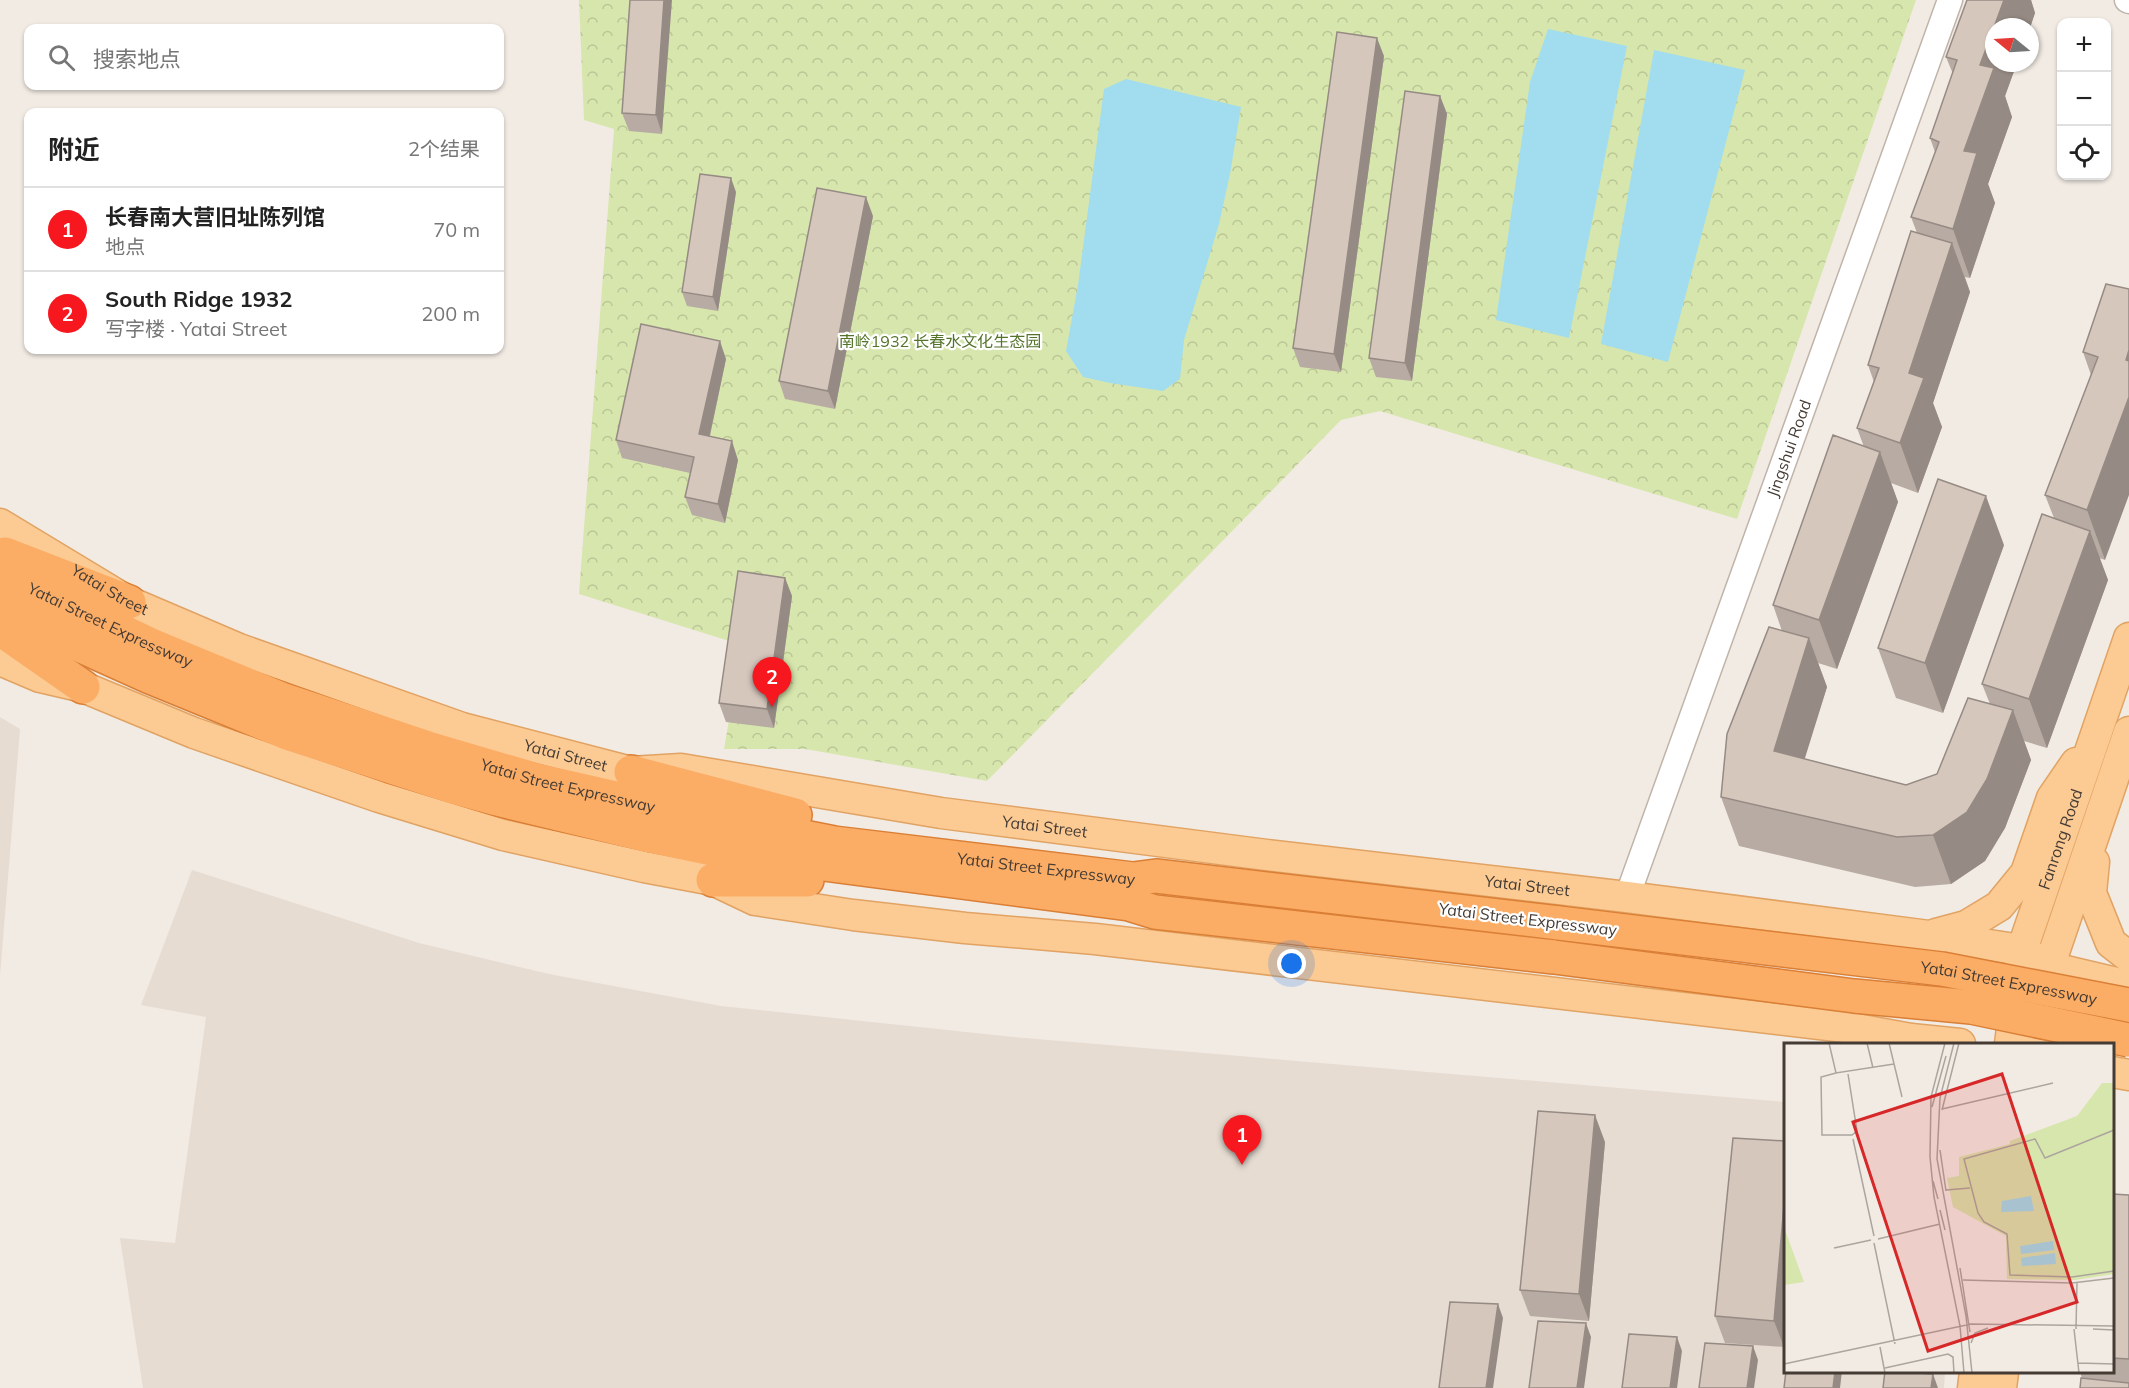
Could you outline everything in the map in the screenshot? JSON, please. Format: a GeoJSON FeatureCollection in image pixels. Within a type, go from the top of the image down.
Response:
{"type":"FeatureCollection","features":[{"type":"Feature","properties":{"kind":"highway"},"geometry":{"type":"LineString","coordinates":[[0,552],[129,602]]}},
{"type":"Feature","properties":{"kind":"highway","name":"Yatai Street Expressway"},"geometry":{"type":"LineString","coordinates":[[0,573],[151,645],[284,700],[428,748],[537,780],[635,803],[834,843],[1133,879],[1156,876],[1942,969],[2129,1005]]}},
{"type":"Feature","properties":{"kind":"highway","name":"Yatai Street Expressway"},"geometry":{"type":"LineString","coordinates":[[0,606],[148,676],[287,733],[453,788],[717,850],[1129,904],[1155,912],[1554,957],[1854,996],[1971,1007],[2129,1040]]}},
{"type":"Feature","properties":{"kind":"highway"},"geometry":{"type":"LineString","coordinates":[[0,629],[83,687]]}},
{"type":"Feature","properties":{"kind":"highway"},"geometry":{"type":"LineString","coordinates":[[631,772],[864,831],[1134,863],[1156,876]]}},
{"type":"Feature","properties":{"kind":"highway"},"geometry":{"type":"LineString","coordinates":[[712,880],[804,879],[1127,921],[1155,912]]}},
{"type":"Feature","properties":{"kind":"main road","name":"Yatai Street"},"geometry":{"type":"LineString","coordinates":[[0,524],[129,602],[239,650],[462,728],[631,772],[681,769],[941,813],[1929,936],[2022,950],[2049,967],[2129,986]]}},
{"type":"Feature","properties":{"kind":"main road","name":"Fanrong Road"},"geometry":{"type":"LineString","coordinates":[[2010,1043],[2022,950],[2129,638]]}},
{"type":"Feature","properties":{"kind":"main road"},"geometry":{"type":"LineString","coordinates":[[0,660],[40,677],[83,687],[194,733],[431,813],[503,835],[712,880],[755,900],[853,915],[1143,944],[1833,1025],[1916,1042],[1938,1043]]}},
{"type":"Feature","properties":{"kind":"main road"},"geometry":{"type":"LineString","coordinates":[[1929,936],[1966,926],[1999,906],[2026,873],[2052,798],[2098,730]]}},
{"type":"Feature","properties":{"kind":"main road","name":"Fanrong Road"},"geometry":{"type":"LineString","coordinates":[[2037,1043],[2049,967],[2129,732]]}},
{"type":"Feature","properties":{"kind":"main road"},"geometry":{"type":"LineString","coordinates":[[2099,820],[2091,893],[2111,943],[2129,957]]}},
{"type":"Feature","properties":{"kind":"main road"},"geometry":{"type":"LineString","coordinates":[[1973,1388],[1975,1373]]}},
{"type":"Feature","properties":{"kind":"main road"},"geometry":{"type":"LineString","coordinates":[[2001,1388],[2003,1373]]}},
{"type":"Feature","properties":{"kind":"street","name":"Jingshui Road"},"geometry":{"type":"LineString","coordinates":[[1627,897],[1950,0]]}},
{"type":"Feature","properties":{"kind":"shaded area"},"geometry":{"type":"Polygon","coordinates":[[[0,717],[20,729],[0,976],[0,717]]]}},
{"type":"Feature","properties":{"kind":"shaded area"},"geometry":{"type":"Polygon","coordinates":[[[192,870],[419,943],[549,974],[721,1006],[1013,1037],[1784,1102],[1784,1373],[1945,1373],[1944,1388],[143,1388],[120,1238],[175,1243],[206,1017],[141,1005],[192,870]]]}},
{"type":"Feature","properties":{"kind":"green space","name":"南岭1932 长春水文化生态园"},"geometry":{"type":"Polygon","coordinates":[[[579,0],[1916,0],[1737,519],[1380,411],[1341,420],[987,781],[805,749],[724,749],[742,645],[579,594],[614,129],[584,120],[579,0]]]}},
{"type":"Feature","properties":{"kind":"water"},"geometry":{"type":"Polygon","coordinates":[[[1548,29],[1627,46],[1569,338],[1496,320],[1530,82],[1548,29]]]}},
{"type":"Feature","properties":{"kind":"water"},"geometry":{"type":"Polygon","coordinates":[[[1654,50],[1745,70],[1668,362],[1601,344],[1654,50]]]}},
{"type":"Feature","properties":{"kind":"water"},"geometry":{"type":"Polygon","coordinates":[[[1126,79],[1241,107],[1219,224],[1184,340],[1180,379],[1163,391],[1083,377],[1066,351],[1078,285],[1104,89],[1126,79]]]}},
{"type":"Feature","properties":{"kind":"building"},"geometry":{"type":"Polygon","coordinates":[[[630,0],[664,0],[656,115],[622,113],[630,0]]]}},
{"type":"Feature","properties":{"kind":"building"},"geometry":{"type":"Polygon","coordinates":[[[1967,0],[2004,0],[1997,18],[1985,18],[1985,51],[1980,65],[1985,66],[1985,72],[1993,72],[1964,151],[1977,153],[1953,229],[1911,217],[1939,142],[1930,138],[1957,60],[1946,57],[1967,0]]]}},
{"type":"Feature","properties":{"kind":"building"},"geometry":{"type":"Polygon","coordinates":[[[1337,32],[1377,38],[1334,354],[1293,348],[1337,32]]]}},
{"type":"Feature","properties":{"kind":"building"},"geometry":{"type":"Polygon","coordinates":[[[1405,91],[1440,96],[1405,363],[1369,358],[1405,91]]]}},
{"type":"Feature","properties":{"kind":"building"},"geometry":{"type":"Polygon","coordinates":[[[700,174],[731,178],[713,297],[682,292],[700,174]]]}},
{"type":"Feature","properties":{"kind":"building"},"geometry":{"type":"Polygon","coordinates":[[[817,188],[866,197],[828,391],[779,381],[817,188]]]}},
{"type":"Feature","properties":{"kind":"building"},"geometry":{"type":"Polygon","coordinates":[[[1911,231],[1952,243],[1909,373],[1924,378],[1900,443],[1857,428],[1879,368],[1868,365],[1911,231]]]}},
{"type":"Feature","properties":{"kind":"building"},"geometry":{"type":"Polygon","coordinates":[[[2106,284],[2129,289],[2129,350],[2126,360],[2129,361],[2129,397],[2087,510],[2045,495],[2098,357],[2083,352],[2106,284]]]}},
{"type":"Feature","properties":{"kind":"building"},"geometry":{"type":"Polygon","coordinates":[[[641,324],[720,341],[699,434],[732,441],[718,504],[685,497],[694,457],[616,440],[641,324]]]}},
{"type":"Feature","properties":{"kind":"building"},"geometry":{"type":"Polygon","coordinates":[[[1833,435],[1880,452],[1819,620],[1773,605],[1833,435]]]}},
{"type":"Feature","properties":{"kind":"building"},"geometry":{"type":"Polygon","coordinates":[[[1938,479],[1986,496],[1925,663],[1878,648],[1938,479]]]}},
{"type":"Feature","properties":{"kind":"building"},"geometry":{"type":"Polygon","coordinates":[[[2042,514],[2090,531],[2029,699],[1982,684],[2042,514]]]}},
{"type":"Feature","properties":{"kind":"building"},"geometry":{"type":"Polygon","coordinates":[[[738,571],[785,578],[767,709],[719,703],[738,571]]]}},
{"type":"Feature","properties":{"kind":"building"},"geometry":{"type":"Polygon","coordinates":[[[1769,627],[1809,638],[1774,751],[1906,785],[1937,774],[1968,698],[2013,710],[1987,779],[1967,812],[1933,835],[1897,837],[1721,797],[1727,734],[1769,627]]]}},
{"type":"Feature","properties":{"kind":"building"},"geometry":{"type":"Polygon","coordinates":[[[1538,1111],[1595,1115],[1579,1294],[1520,1290],[1538,1111]]]}},
{"type":"Feature","properties":{"kind":"building"},"geometry":{"type":"Polygon","coordinates":[[[1733,1138],[1784,1141],[1784,1205],[1774,1321],[1715,1316],[1733,1138]]]}},
{"type":"Feature","properties":{"kind":"building"},"geometry":{"type":"Polygon","coordinates":[[[2114,1194],[2129,1195],[2129,1359],[2114,1358],[2114,1194]]]}},
{"type":"Feature","properties":{"kind":"building"},"geometry":{"type":"Polygon","coordinates":[[[1450,1302],[1498,1304],[1486,1388],[1439,1388],[1450,1302]]]}},
{"type":"Feature","properties":{"kind":"building"},"geometry":{"type":"Polygon","coordinates":[[[1538,1321],[1586,1323],[1577,1388],[1529,1388],[1538,1321]]]}},
{"type":"Feature","properties":{"kind":"building"},"geometry":{"type":"Polygon","coordinates":[[[1629,1334],[1677,1337],[1670,1388],[1622,1388],[1629,1334]]]}},
{"type":"Feature","properties":{"kind":"building"},"geometry":{"type":"Polygon","coordinates":[[[1705,1343],[1753,1346],[1747,1388],[1699,1388],[1705,1343]]]}},
{"type":"Feature","properties":{"kind":"building"},"geometry":{"type":"Polygon","coordinates":[[[1786,1373],[1835,1373],[1833,1388],[1784,1388],[1786,1373]]]}},
{"type":"Feature","properties":{"kind":"building"},"geometry":{"type":"Polygon","coordinates":[[[1885,1373],[1933,1374],[1931,1388],[1883,1388],[1885,1373]]]}},
{"type":"Feature","properties":{"kind":"building"},"geometry":{"type":"Polygon","coordinates":[[[2081,1378],[2129,1383],[2129,1388],[2080,1388],[2081,1378]]]}},
{"type":"Feature","properties":{"kind":"place","name":"South Ridge 1932"},"geometry":{"type":"Point","coordinates":[772,707]}},
{"type":"Feature","properties":{"kind":"place","name":"长春南大营旧址陈列馆"},"geometry":{"type":"Point","coordinates":[1242,1165]}}]}
